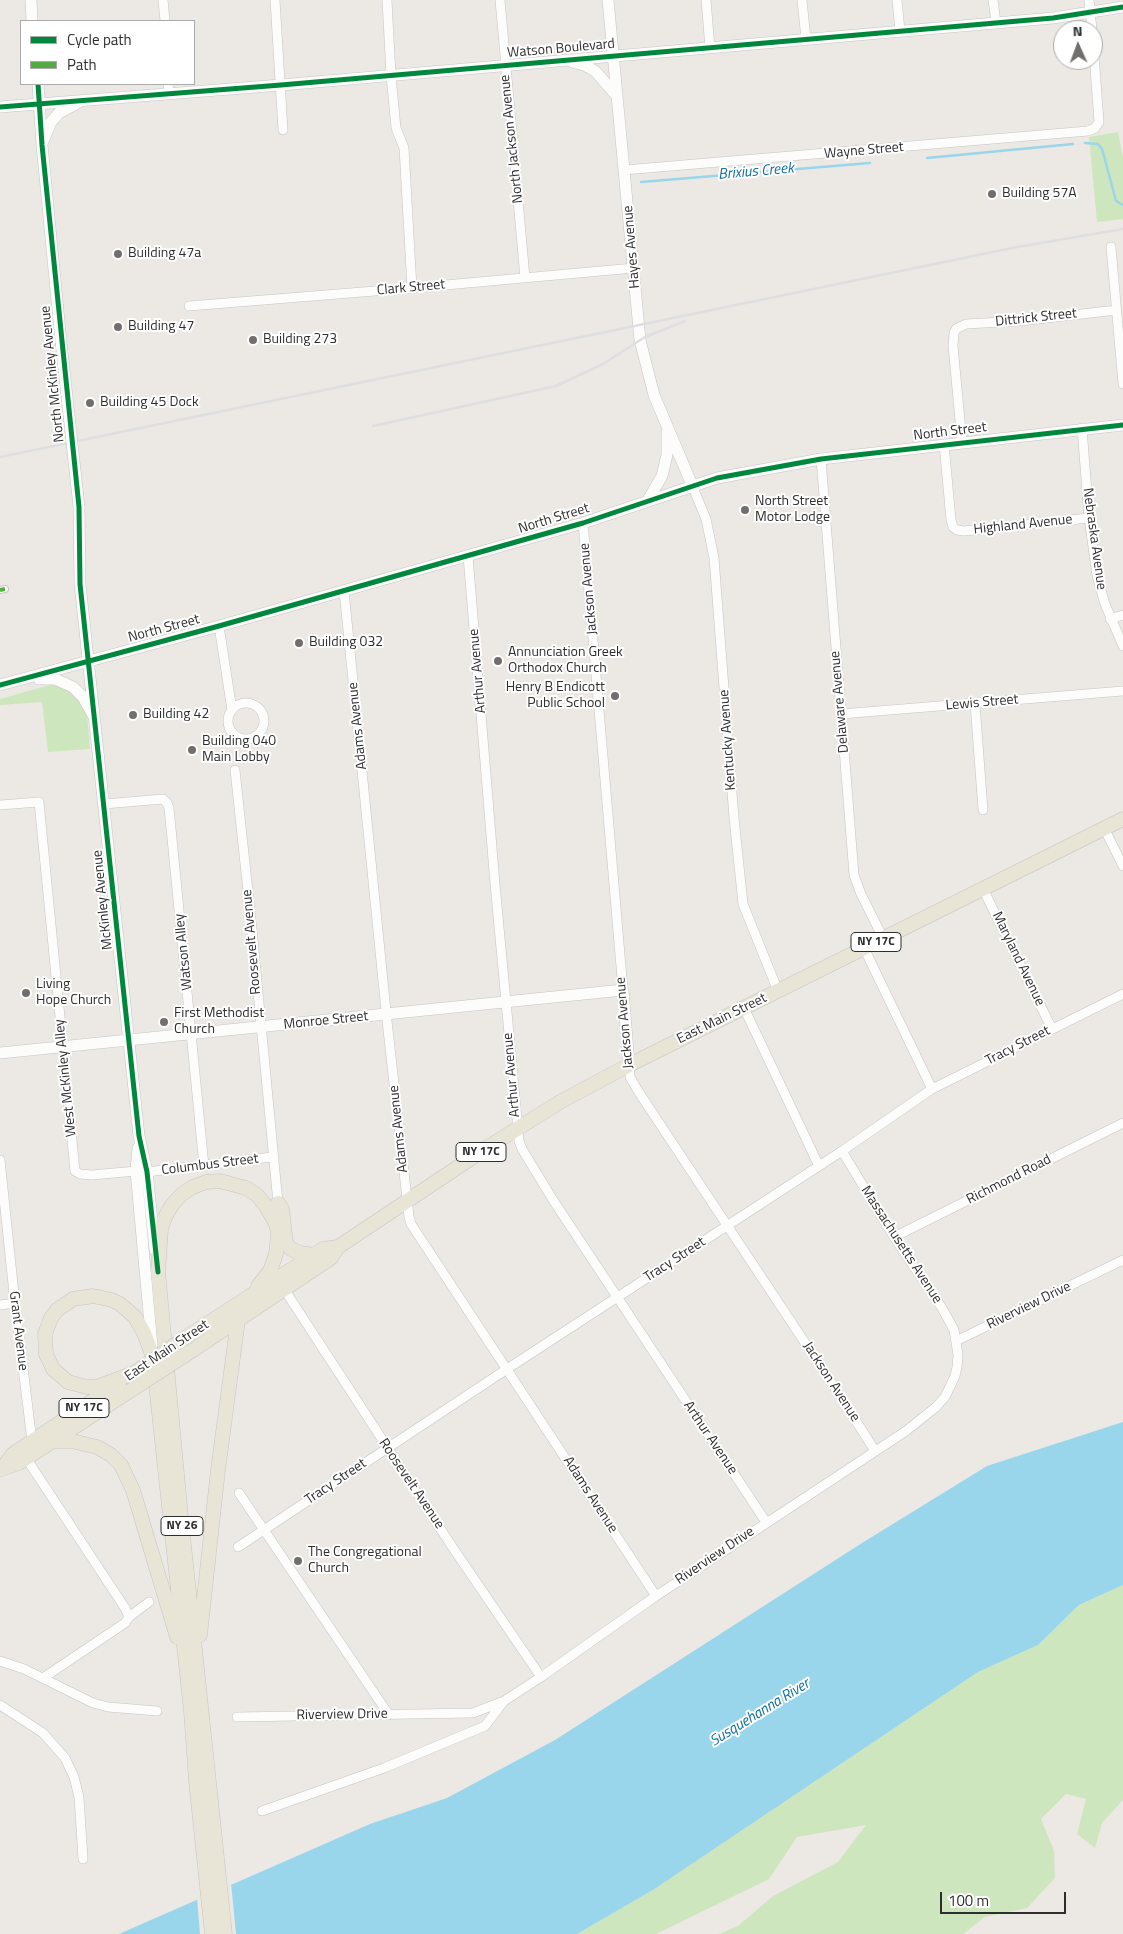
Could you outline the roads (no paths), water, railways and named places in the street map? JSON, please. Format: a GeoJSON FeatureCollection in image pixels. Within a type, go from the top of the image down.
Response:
{"type":"FeatureCollection","features":[{"type":"Feature","properties":{"kind":"main road","name":"East Main Street"},"geometry":{"type":"LineString","coordinates":[[190,1343],[238,1320],[331,1258],[338,1247],[560,1102],[629,1065],[1123,819]]}},
{"type":"Feature","properties":{"kind":"main road","name":"NY 26"},"geometry":{"type":"LineString","coordinates":[[212,1934],[199,1678],[181,1517],[158,1272],[165,1217],[172,1205],[182,1194],[193,1187],[206,1182],[220,1182],[232,1183],[246,1188],[257,1195],[276,1224],[278,1235],[274,1263],[251,1295]]}},
{"type":"Feature","properties":{"kind":"main road"},"geometry":{"type":"LineString","coordinates":[[276,1224],[274,1209],[278,1203],[282,1209],[286,1243],[300,1253],[314,1255]]}},
{"type":"Feature","properties":{"kind":"main road","name":"East Main Street"},"geometry":{"type":"LineString","coordinates":[[2,1468],[19,1463],[53,1441],[135,1380],[190,1343],[251,1295],[322,1249],[338,1247]]}},
{"type":"Feature","properties":{"kind":"main road"},"geometry":{"type":"LineString","coordinates":[[135,1380],[87,1387],[68,1382],[53,1369],[46,1354],[45,1334],[50,1318],[57,1310],[73,1299],[94,1296],[120,1304],[135,1317],[144,1333],[153,1357],[186,1663]]}},
{"type":"Feature","properties":{"kind":"main road"},"geometry":{"type":"LineString","coordinates":[[199,1678],[200,1634],[218,1470],[238,1320]]}},
{"type":"Feature","properties":{"kind":"main road","name":"East Main Street"},"geometry":{"type":"LineString","coordinates":[[2,1468],[13,1454],[32,1441],[135,1380]]}},
{"type":"Feature","properties":{"kind":"main road","name":"NY 26"},"geometry":{"type":"LineString","coordinates":[[53,1441],[72,1441],[97,1447],[112,1455],[121,1466],[133,1490],[186,1663],[225,1934]]}},
{"type":"Feature","properties":{"kind":"street"},"geometry":{"type":"LineString","coordinates":[[31,0],[32,20]]}},
{"type":"Feature","properties":{"kind":"street"},"geometry":{"type":"LineString","coordinates":[[163,0],[165,20]]}},
{"type":"Feature","properties":{"kind":"street"},"geometry":{"type":"LineString","coordinates":[[275,0],[283,130]]}},
{"type":"Feature","properties":{"kind":"street"},"geometry":{"type":"LineString","coordinates":[[387,0],[396,128],[404,148],[412,288]]}},
{"type":"Feature","properties":{"kind":"street","name":"North Jackson Avenue"},"geometry":{"type":"LineString","coordinates":[[500,0],[525,278]]}},
{"type":"Feature","properties":{"kind":"street","name":"Hayes Avenue"},"geometry":{"type":"LineString","coordinates":[[608,0],[643,357],[654,395],[692,485]]}},
{"type":"Feature","properties":{"kind":"street"},"geometry":{"type":"LineString","coordinates":[[706,0],[710,48]]}},
{"type":"Feature","properties":{"kind":"street"},"geometry":{"type":"LineString","coordinates":[[802,0],[806,39]]}},
{"type":"Feature","properties":{"kind":"street"},"geometry":{"type":"LineString","coordinates":[[897,0],[900,31]]}},
{"type":"Feature","properties":{"kind":"street"},"geometry":{"type":"LineString","coordinates":[[993,0],[996,23]]}},
{"type":"Feature","properties":{"kind":"street"},"geometry":{"type":"LineString","coordinates":[[1089,0],[1091,20]]}},
{"type":"Feature","properties":{"kind":"street","name":"Watson Boulevard"},"geometry":{"type":"LineString","coordinates":[[0,107],[83,101],[169,89],[281,85],[1054,18],[1123,7]]}},
{"type":"Feature","properties":{"kind":"street"},"geometry":{"type":"LineString","coordinates":[[566,60],[584,65],[594,71],[617,96]]}},
{"type":"Feature","properties":{"kind":"street","name":"Wayne Street"},"geometry":{"type":"LineString","coordinates":[[624,170],[1088,131],[1095,128],[1099,122],[1095,70]]}},
{"type":"Feature","properties":{"kind":"street","name":"North McKinley Avenue"},"geometry":{"type":"LineString","coordinates":[[38,85],[42,145],[78,507],[80,584],[90,662]]}},
{"type":"Feature","properties":{"kind":"street"},"geometry":{"type":"LineString","coordinates":[[42,145],[51,122],[59,113],[83,101]]}},
{"type":"Feature","properties":{"kind":"street"},"geometry":{"type":"LineString","coordinates":[[1111,247],[1123,384]]}},
{"type":"Feature","properties":{"kind":"street","name":"Clark Street"},"geometry":{"type":"LineString","coordinates":[[189,306],[634,268]]}},
{"type":"Feature","properties":{"kind":"street","name":"Dittrick Street"},"geometry":{"type":"LineString","coordinates":[[962,442],[953,346],[956,329],[966,324],[1020,321],[1116,310]]}},
{"type":"Feature","properties":{"kind":"street"},"geometry":{"type":"LineString","coordinates":[[648,500],[662,476],[667,455],[666,424]]}},
{"type":"Feature","properties":{"kind":"street","name":"North Street"},"geometry":{"type":"LineString","coordinates":[[0,685],[90,662],[583,523],[717,478],[821,459],[1123,424]]}},
{"type":"Feature","properties":{"kind":"street","name":"Nebraska Avenue"},"geometry":{"type":"LineString","coordinates":[[1082,428],[1089,518],[1097,576],[1110,619],[1123,646]]}},
{"type":"Feature","properties":{"kind":"street","name":"Highland Avenue"},"geometry":{"type":"LineString","coordinates":[[944,444],[951,520],[953,527],[957,530],[964,531],[1089,518]]}},
{"type":"Feature","properties":{"kind":"street","name":"Delaware Avenue"},"geometry":{"type":"LineString","coordinates":[[821,459],[854,874],[883,938]]}},
{"type":"Feature","properties":{"kind":"street","name":"Kentucky Avenue"},"geometry":{"type":"LineString","coordinates":[[692,485],[706,519],[714,558],[733,811],[743,904],[778,991]]}},
{"type":"Feature","properties":{"kind":"street","name":"Jackson Avenue"},"geometry":{"type":"LineString","coordinates":[[583,523],[630,1077],[875,1451]]}},
{"type":"Feature","properties":{"kind":"street","name":"Arthur Avenue"},"geometry":{"type":"LineString","coordinates":[[468,556],[517,1129],[522,1148],[553,1200],[766,1522]]}},
{"type":"Feature","properties":{"kind":"street","name":"Adams Avenue"},"geometry":{"type":"LineString","coordinates":[[344,591],[406,1202],[411,1224],[656,1596]]}},
{"type":"Feature","properties":{"kind":"street"},"geometry":{"type":"LineString","coordinates":[[1110,619],[1123,616]]}},
{"type":"Feature","properties":{"kind":"street"},"geometry":{"type":"LineString","coordinates":[[219,626],[232,710],[228,723],[229,728],[240,738],[250,739],[260,732],[264,721],[260,710],[256,706],[244,704],[232,710]]}},
{"type":"Feature","properties":{"kind":"street","name":"McKinley Avenue"},"geometry":{"type":"LineString","coordinates":[[90,662],[139,1136],[153,1357]]}},
{"type":"Feature","properties":{"kind":"street"},"geometry":{"type":"LineString","coordinates":[[24,679],[54,679],[73,687],[83,697],[96,719]]}},
{"type":"Feature","properties":{"kind":"street","name":"Lewis Street"},"geometry":{"type":"LineString","coordinates":[[841,714],[1123,691]]}},
{"type":"Feature","properties":{"kind":"street"},"geometry":{"type":"LineString","coordinates":[[975,704],[983,810]]}},
{"type":"Feature","properties":{"kind":"street","name":"Roosevelt Avenue"},"geometry":{"type":"LineString","coordinates":[[235,770],[278,1203]]}},
{"type":"Feature","properties":{"kind":"street","name":"Watson Alley"},"geometry":{"type":"LineString","coordinates":[[104,804],[163,800],[167,803],[204,1166]]}},
{"type":"Feature","properties":{"kind":"street","name":"West McKinley Alley"},"geometry":{"type":"LineString","coordinates":[[0,805],[39,802],[75,1171],[80,1174],[92,1175],[142,1171]]}},
{"type":"Feature","properties":{"kind":"street"},"geometry":{"type":"LineString","coordinates":[[1104,828],[1123,866]]}},
{"type":"Feature","properties":{"kind":"street","name":"Maryland Avenue"},"geometry":{"type":"LineString","coordinates":[[983,889],[1052,1029]]}},
{"type":"Feature","properties":{"kind":"street"},"geometry":{"type":"LineString","coordinates":[[864,948],[932,1089]]}},
{"type":"Feature","properties":{"kind":"street","name":"Monroe Street"},"geometry":{"type":"LineString","coordinates":[[0,1053],[623,990]]}},
{"type":"Feature","properties":{"kind":"street","name":"Tracy Street"},"geometry":{"type":"LineString","coordinates":[[238,1547],[842,1151],[932,1089],[1123,994]]}},
{"type":"Feature","properties":{"kind":"street"},"geometry":{"type":"LineString","coordinates":[[744,1008],[819,1166]]}},
{"type":"Feature","properties":{"kind":"street","name":"Richmond Road"},"geometry":{"type":"LineString","coordinates":[[894,1237],[1123,1123]]}},
{"type":"Feature","properties":{"kind":"street","name":"Massachusetts Avenue"},"geometry":{"type":"LineString","coordinates":[[842,1151],[894,1237],[942,1308],[954,1330],[956,1341]]}},
{"type":"Feature","properties":{"kind":"street","name":"Columbus Street"},"geometry":{"type":"LineString","coordinates":[[142,1171],[204,1166],[272,1157]]}},
{"type":"Feature","properties":{"kind":"street","name":"Grant Avenue"},"geometry":{"type":"LineString","coordinates":[[0,1160],[32,1441]]}},
{"type":"Feature","properties":{"kind":"street","name":"McKinley Avenue"},"geometry":{"type":"LineString","coordinates":[[142,1171],[158,1272]]}},
{"type":"Feature","properties":{"kind":"street","name":"Riverview Drive"},"geometry":{"type":"LineString","coordinates":[[237,1717],[473,1713],[504,1701],[766,1522],[906,1431],[945,1397],[957,1367],[956,1341],[1123,1260]]}},
{"type":"Feature","properties":{"kind":"street","name":"Roosevelt Avenue"},"geometry":{"type":"LineString","coordinates":[[284,1290],[387,1448],[541,1677]]}},
{"type":"Feature","properties":{"kind":"street"},"geometry":{"type":"LineString","coordinates":[[0,1305],[15,1303]]}},
{"type":"Feature","properties":{"kind":"street"},"geometry":{"type":"LineString","coordinates":[[26,1458],[126,1608],[129,1617]]}},
{"type":"Feature","properties":{"kind":"street"},"geometry":{"type":"LineString","coordinates":[[239,1493],[389,1715]]}},
{"type":"Feature","properties":{"kind":"street"},"geometry":{"type":"LineString","coordinates":[[43,1678],[125,1623],[129,1617],[149,1602]]}},
{"type":"Feature","properties":{"kind":"street"},"geometry":{"type":"LineString","coordinates":[[0,1661],[24,1668],[93,1703],[108,1707],[157,1711]]}},
{"type":"Feature","properties":{"kind":"street"},"geometry":{"type":"LineString","coordinates":[[262,1811],[384,1768],[485,1726],[504,1701]]}},
{"type":"Feature","properties":{"kind":"street"},"geometry":{"type":"LineString","coordinates":[[0,1705],[43,1733],[65,1758],[74,1777],[79,1797],[82,1859]]}},
{"type":"Feature","properties":{"kind":"water","name":"Susquehanna River"},"geometry":{"type":"Polygon","coordinates":[[[1123,1422],[1123,1585],[1079,1605],[1038,1645],[978,1672],[653,1890],[577,1934],[119,1934],[370,1824],[447,1798],[555,1740],[862,1543],[987,1466],[1123,1422]]]}},
{"type":"Feature","properties":{"kind":"waterway","name":"Brixius Creek"},"geometry":{"type":"LineString","coordinates":[[1085,143],[1098,144],[1102,149],[1116,201],[1123,205]]}},
{"type":"Feature","properties":{"kind":"waterway","name":"Brixius Creek"},"geometry":{"type":"LineString","coordinates":[[927,158],[1073,144]]}},
{"type":"Feature","properties":{"kind":"waterway","name":"Brixius Creek"},"geometry":{"type":"LineString","coordinates":[[641,182],[870,163]]}},
{"type":"Feature","properties":{"kind":"railway"},"geometry":{"type":"LineString","coordinates":[[0,457],[1012,248],[1123,229]]}},
{"type":"Feature","properties":{"kind":"railway"},"geometry":{"type":"LineString","coordinates":[[373,426],[556,386],[603,364],[645,337],[685,321]]}},
{"type":"Feature","properties":{"kind":"place","name":"Building 57A"},"geometry":{"type":"Point","coordinates":[992,194]}},
{"type":"Feature","properties":{"kind":"place","name":"Building 47a"},"geometry":{"type":"Point","coordinates":[118,254]}},
{"type":"Feature","properties":{"kind":"place","name":"Building 47"},"geometry":{"type":"Point","coordinates":[118,327]}},
{"type":"Feature","properties":{"kind":"place","name":"Building 273"},"geometry":{"type":"Point","coordinates":[253,340]}},
{"type":"Feature","properties":{"kind":"place","name":"Building 45 Dock"},"geometry":{"type":"Point","coordinates":[90,403]}},
{"type":"Feature","properties":{"kind":"place","name":"North Street Motor Lodge"},"geometry":{"type":"Point","coordinates":[745,510]}},
{"type":"Feature","properties":{"kind":"place","name":"Building 032"},"geometry":{"type":"Point","coordinates":[299,643]}},
{"type":"Feature","properties":{"kind":"place","name":"Annunciation Greek Orthodox Church"},"geometry":{"type":"Point","coordinates":[498,661]}},
{"type":"Feature","properties":{"kind":"place","name":"Henry B Endicott Public School"},"geometry":{"type":"Point","coordinates":[615,696]}},
{"type":"Feature","properties":{"kind":"place","name":"Building 42"},"geometry":{"type":"Point","coordinates":[133,715]}},
{"type":"Feature","properties":{"kind":"place","name":"Building 040 Main Lobby"},"geometry":{"type":"Point","coordinates":[192,750]}},
{"type":"Feature","properties":{"kind":"place","name":"Living Hope Church"},"geometry":{"type":"Point","coordinates":[26,993]}},
{"type":"Feature","properties":{"kind":"place","name":"First Methodist Church"},"geometry":{"type":"Point","coordinates":[164,1022]}},
{"type":"Feature","properties":{"kind":"place","name":"The Congregational Church"},"geometry":{"type":"Point","coordinates":[298,1561]}}]}
